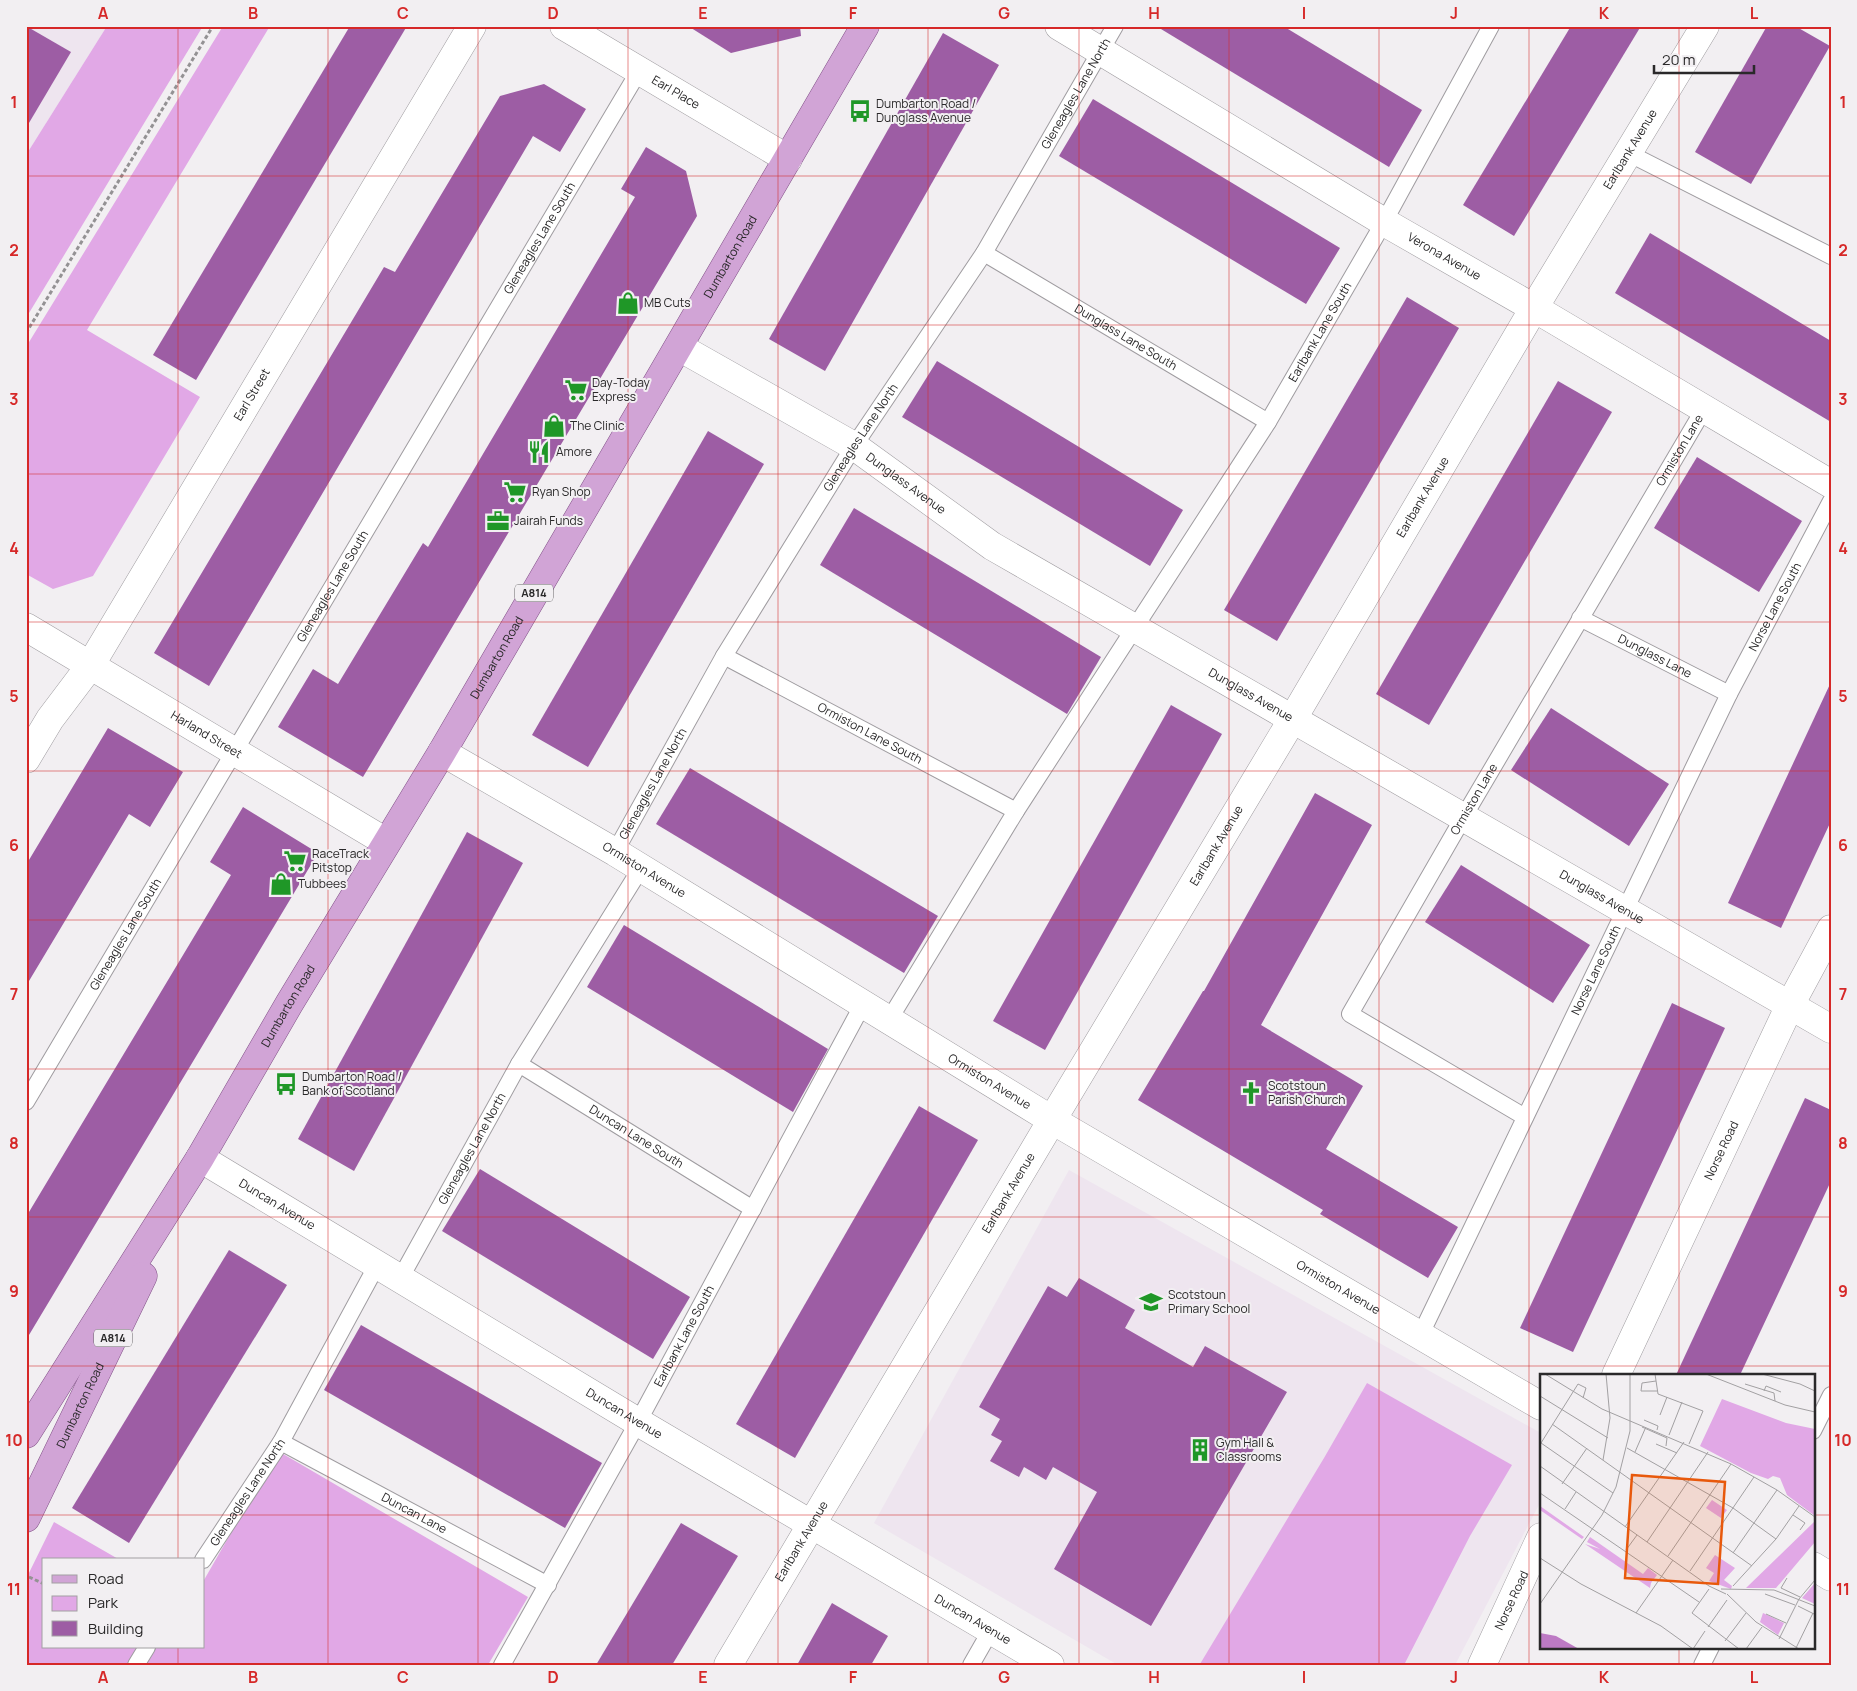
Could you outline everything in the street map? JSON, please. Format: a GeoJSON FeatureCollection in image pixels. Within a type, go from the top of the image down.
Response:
{"type":"FeatureCollection","features":[{"type":"Feature","properties":{"kind":"main road","name":"Dumbarton Road"},"geometry":{"type":"LineString","coordinates":[[26,1434],[200,1158],[386,842],[442,752],[865,26]]}},
{"type":"Feature","properties":{"kind":"main road","name":"Dumbarton Road"},"geometry":{"type":"LineString","coordinates":[[26,1518],[200,1158]]}},
{"type":"Feature","properties":{"kind":"street","name":"Earl Street"},"geometry":{"type":"LineString","coordinates":[[26,759],[50,719],[90,666],[472,26]]}},
{"type":"Feature","properties":{"kind":"street","name":"Earl Place"},"geometry":{"type":"LineString","coordinates":[[564,26],[788,159]]}},
{"type":"Feature","properties":{"kind":"street","name":"Verona Avenue"},"geometry":{"type":"LineString","coordinates":[[1059,26],[1384,222],[1534,308],[1831,484]]}},
{"type":"Feature","properties":{"kind":"street","name":"Earlbank Avenue"},"geometry":{"type":"LineString","coordinates":[[728,1665],[1292,720],[1534,308],[1705,26]]}},
{"type":"Feature","properties":{"kind":"street","name":"Dunglass Avenue"},"geometry":{"type":"LineString","coordinates":[[679,347],[854,446],[992,546],[1831,1029]]}},
{"type":"Feature","properties":{"kind":"street","name":"Harland Street"},"geometry":{"type":"LineString","coordinates":[[26,627],[386,842]]}},
{"type":"Feature","properties":{"kind":"street","name":"Ormiston Avenue"},"geometry":{"type":"LineString","coordinates":[[442,752],[615,852],[1052,1120],[1540,1405]]}},
{"type":"Feature","properties":{"kind":"street","name":"Norse Road"},"geometry":{"type":"LineString","coordinates":[[1616,1374],[1790,1005],[1831,929]]}},
{"type":"Feature","properties":{"kind":"street","name":"Duncan Avenue"},"geometry":{"type":"LineString","coordinates":[[200,1158],[638,1422],[1050,1665]]}},
{"type":"Feature","properties":{"kind":"street","name":"Norse Road"},"geometry":{"type":"LineString","coordinates":[[1482,1665],[1540,1539]]}},
{"type":"Feature","properties":{"kind":"street"},"geometry":{"type":"LineString","coordinates":[[1814,1567],[1831,1577]]}},
{"type":"Feature","properties":{"kind":"lane","name":"Gleneagles Lane North"},"geometry":{"type":"LineString","coordinates":[[615,852],[724,656],[854,446],[984,253],[1115,26]]}},
{"type":"Feature","properties":{"kind":"lane","name":"Earlbank Lane South"},"geometry":{"type":"LineString","coordinates":[[889,1020],[1016,811],[1268,422],[1384,222],[1491,26]]}},
{"type":"Feature","properties":{"kind":"lane","name":"Gleneagles Lane South"},"geometry":{"type":"LineString","coordinates":[[26,1102],[639,70]]}},
{"type":"Feature","properties":{"kind":"lane"},"geometry":{"type":"LineString","coordinates":[[1628,153],[1831,256]]}},
{"type":"Feature","properties":{"kind":"lane","name":"Dunglass Lane South"},"geometry":{"type":"LineString","coordinates":[[984,253],[1268,422]]}},
{"type":"Feature","properties":{"kind":"lane","name":"Ormiston Lane"},"geometry":{"type":"LineString","coordinates":[[1525,1117],[1350,1014],[1704,409]]}},
{"type":"Feature","properties":{"kind":"lane","name":"Norse Lane South"},"geometry":{"type":"LineString","coordinates":[[1420,1336],[1729,694],[1831,500]]}},
{"type":"Feature","properties":{"kind":"lane","name":"Dunglass Lane"},"geometry":{"type":"LineString","coordinates":[[1580,618],[1729,694]]}},
{"type":"Feature","properties":{"kind":"lane","name":"Ormiston Lane South"},"geometry":{"type":"LineString","coordinates":[[724,656],[1016,811]]}},
{"type":"Feature","properties":{"kind":"lane","name":"Gleneagles Lane North"},"geometry":{"type":"LineString","coordinates":[[400,1279],[519,1064],[641,868]]}},
{"type":"Feature","properties":{"kind":"lane","name":"Earlbank Lane South"},"geometry":{"type":"LineString","coordinates":[[502,1665],[638,1422],[863,1004]]}},
{"type":"Feature","properties":{"kind":"lane","name":"Duncan Lane South"},"geometry":{"type":"LineString","coordinates":[[519,1064],[753,1209]]}},
{"type":"Feature","properties":{"kind":"lane","name":"Gleneagles Lane North"},"geometry":{"type":"LineString","coordinates":[[205,1558],[281,1442],[377,1265]]}},
{"type":"Feature","properties":{"kind":"lane"},"geometry":{"type":"LineString","coordinates":[[1814,1429],[1831,1395]]}},
{"type":"Feature","properties":{"kind":"lane","name":"Duncan Lane"},"geometry":{"type":"LineString","coordinates":[[281,1442],[548,1585]]}},
{"type":"Feature","properties":{"kind":"lane"},"geometry":{"type":"LineString","coordinates":[[970,1665],[991,1630]]}},
{"type":"Feature","properties":{"kind":"lane"},"geometry":{"type":"LineString","coordinates":[[136,1665],[145,1648]]}},
{"type":"Feature","properties":{"kind":"lane"},"geometry":{"type":"LineString","coordinates":[[1702,1665],[1710,1648]]}},
{"type":"Feature","properties":{"kind":"path"},"geometry":{"type":"LineString","coordinates":[[26,333],[213,26]]}},
{"type":"Feature","properties":{"kind":"path"},"geometry":{"type":"LineString","coordinates":[[29,1577],[42,1583]]}},
{"type":"Feature","properties":{"kind":"shaded area"},"geometry":{"type":"Polygon","coordinates":[[[26,26],[107,26],[26,155],[26,26]]]}},
{"type":"Feature","properties":{"kind":"shaded area","name":"Scotstoun Primary School"},"geometry":{"type":"Polygon","coordinates":[[[1069,1170],[1540,1432],[1540,1503],[1455,1665],[1118,1665],[874,1523],[1069,1170]]]}},
{"type":"Feature","properties":{"kind":"green space"},"geometry":{"type":"Polygon","coordinates":[[[107,26],[203,26],[26,318],[26,155],[107,26]]]}},
{"type":"Feature","properties":{"kind":"green space"},"geometry":{"type":"Polygon","coordinates":[[[223,26],[270,26],[87,330],[200,397],[93,576],[53,589],[26,574],[26,347],[223,26]]]}},
{"type":"Feature","properties":{"kind":"green space"},"geometry":{"type":"Polygon","coordinates":[[[1367,1383],[1512,1465],[1470,1536],[1404,1665],[1200,1664],[1324,1458],[1367,1383]]]}},
{"type":"Feature","properties":{"kind":"green space"},"geometry":{"type":"Polygon","coordinates":[[[278,1451],[528,1597],[488,1665],[26,1665],[26,1579],[54,1522],[117,1558],[42,1558],[42,1648],[205,1648],[205,1578],[278,1451]]]}},
{"type":"Feature","properties":{"kind":"building"},"geometry":{"type":"Polygon","coordinates":[[[26,26],[71,52],[26,128],[26,26]]]}},
{"type":"Feature","properties":{"kind":"building"},"geometry":{"type":"Polygon","coordinates":[[[350,26],[407,26],[196,380],[153,355],[350,26]]]}},
{"type":"Feature","properties":{"kind":"building"},"geometry":{"type":"Polygon","coordinates":[[[688,26],[800,26],[801,36],[731,53],[688,26]]]}},
{"type":"Feature","properties":{"kind":"building"},"geometry":{"type":"Polygon","coordinates":[[[1156,26],[1283,26],[1422,110],[1389,167],[1156,26]]]}},
{"type":"Feature","properties":{"kind":"building"},"geometry":{"type":"Polygon","coordinates":[[[1571,26],[1641,26],[1514,236],[1463,205],[1571,26]]]}},
{"type":"Feature","properties":{"kind":"building"},"geometry":{"type":"Polygon","coordinates":[[[1767,26],[1795,26],[1830,46],[1751,184],[1695,152],[1767,26]]]}},
{"type":"Feature","properties":{"kind":"building"},"geometry":{"type":"Polygon","coordinates":[[[943,33],[999,65],[825,371],[769,339],[943,33]]]}},
{"type":"Feature","properties":{"kind":"building"},"geometry":{"type":"Polygon","coordinates":[[[544,84],[586,109],[560,152],[533,136],[209,686],[154,653],[384,267],[395,272],[500,96],[544,84]]]}},
{"type":"Feature","properties":{"kind":"building"},"geometry":{"type":"Polygon","coordinates":[[[1093,99],[1340,248],[1306,304],[1059,156],[1093,99]]]}},
{"type":"Feature","properties":{"kind":"building"},"geometry":{"type":"Polygon","coordinates":[[[646,147],[686,171],[697,216],[363,777],[278,727],[313,669],[338,684],[423,543],[428,547],[635,197],[621,189],[646,147]]]}},
{"type":"Feature","properties":{"kind":"building"},"geometry":{"type":"Polygon","coordinates":[[[1650,233],[1831,341],[1831,422],[1615,293],[1650,233]]]}},
{"type":"Feature","properties":{"kind":"building"},"geometry":{"type":"Polygon","coordinates":[[[1407,297],[1459,328],[1277,641],[1224,610],[1407,297]]]}},
{"type":"Feature","properties":{"kind":"building"},"geometry":{"type":"Polygon","coordinates":[[[937,361],[1183,510],[1150,566],[902,417],[937,361]]]}},
{"type":"Feature","properties":{"kind":"building"},"geometry":{"type":"Polygon","coordinates":[[[1558,381],[1612,412],[1429,725],[1376,694],[1558,381]]]}},
{"type":"Feature","properties":{"kind":"building"},"geometry":{"type":"Polygon","coordinates":[[[708,431],[764,464],[588,767],[532,735],[708,431]]]}},
{"type":"Feature","properties":{"kind":"building"},"geometry":{"type":"Polygon","coordinates":[[[1697,457],[1802,521],[1759,592],[1654,528],[1697,457]]]}},
{"type":"Feature","properties":{"kind":"building"},"geometry":{"type":"Polygon","coordinates":[[[854,508],[1101,657],[1067,714],[820,565],[854,508]]]}},
{"type":"Feature","properties":{"kind":"building"},"geometry":{"type":"Polygon","coordinates":[[[1831,682],[1831,821],[1781,928],[1728,903],[1831,682]]]}},
{"type":"Feature","properties":{"kind":"building"},"geometry":{"type":"Polygon","coordinates":[[[1171,705],[1222,734],[1045,1050],[993,1021],[1171,705]]]}},
{"type":"Feature","properties":{"kind":"building"},"geometry":{"type":"Polygon","coordinates":[[[1551,708],[1669,784],[1629,846],[1511,770],[1551,708]]]}},
{"type":"Feature","properties":{"kind":"building"},"geometry":{"type":"Polygon","coordinates":[[[108,728],[183,772],[150,827],[129,814],[26,986],[26,865],[108,728]]]}},
{"type":"Feature","properties":{"kind":"building"},"geometry":{"type":"Polygon","coordinates":[[[690,768],[938,916],[904,973],[656,824],[690,768]]]}},
{"type":"Feature","properties":{"kind":"building"},"geometry":{"type":"Polygon","coordinates":[[[1315,793],[1372,825],[1261,1025],[1363,1086],[1326,1149],[1458,1227],[1428,1278],[1320,1214],[1323,1210],[1138,1100],[1204,991],[1315,793]]]}},
{"type":"Feature","properties":{"kind":"building"},"geometry":{"type":"Polygon","coordinates":[[[243,807],[318,853],[26,1340],[26,1217],[231,875],[210,862],[243,807]]]}},
{"type":"Feature","properties":{"kind":"building"},"geometry":{"type":"Polygon","coordinates":[[[467,832],[523,863],[354,1171],[298,1139],[467,832]]]}},
{"type":"Feature","properties":{"kind":"building"},"geometry":{"type":"Polygon","coordinates":[[[1461,865],[1590,945],[1553,1003],[1425,922],[1461,865]]]}},
{"type":"Feature","properties":{"kind":"building"},"geometry":{"type":"Polygon","coordinates":[[[624,925],[828,1049],[793,1112],[587,987],[624,925]]]}},
{"type":"Feature","properties":{"kind":"building"},"geometry":{"type":"Polygon","coordinates":[[[1672,1003],[1725,1028],[1573,1352],[1520,1328],[1672,1003]]]}},
{"type":"Feature","properties":{"kind":"building"},"geometry":{"type":"Polygon","coordinates":[[[1805,1098],[1831,1110],[1831,1181],[1740,1374],[1676,1374],[1805,1098]]]}},
{"type":"Feature","properties":{"kind":"building"},"geometry":{"type":"Polygon","coordinates":[[[919,1106],[978,1140],[795,1458],[736,1424],[919,1106]]]}},
{"type":"Feature","properties":{"kind":"building"},"geometry":{"type":"Polygon","coordinates":[[[480,1169],[690,1297],[653,1359],[442,1231],[480,1169]]]}},
{"type":"Feature","properties":{"kind":"building"},"geometry":{"type":"Polygon","coordinates":[[[229,1250],[287,1285],[129,1543],[72,1508],[229,1250]]]}},
{"type":"Feature","properties":{"kind":"building"},"geometry":{"type":"Polygon","coordinates":[[[1079,1278],[1135,1310],[1125,1328],[1193,1367],[1205,1346],[1287,1392],[1151,1626],[1054,1569],[1097,1492],[1053,1467],[1046,1480],[1024,1467],[1019,1477],[990,1461],[1002,1441],[991,1435],[1000,1419],[979,1407],[1048,1286],[1067,1297],[1079,1278]]]}},
{"type":"Feature","properties":{"kind":"building"},"geometry":{"type":"Polygon","coordinates":[[[361,1325],[602,1463],[565,1528],[324,1390],[361,1325]]]}},
{"type":"Feature","properties":{"kind":"building"},"geometry":{"type":"Polygon","coordinates":[[[681,1523],[738,1556],[672,1665],[596,1665],[681,1523]]]}},
{"type":"Feature","properties":{"kind":"building"},"geometry":{"type":"Polygon","coordinates":[[[832,1603],[888,1636],[871,1665],[797,1665],[832,1603]]]}},
{"type":"Feature","properties":{"kind":"place","name":"Dumbarton Road / Dunglass Avenue"},"geometry":{"type":"Point","coordinates":[860,111]}},
{"type":"Feature","properties":{"kind":"place","name":"MB Cuts"},"geometry":{"type":"Point","coordinates":[628,303]}},
{"type":"Feature","properties":{"kind":"place","name":"Day-Today Express"},"geometry":{"type":"Point","coordinates":[576,390]}},
{"type":"Feature","properties":{"kind":"place","name":"The Clinic"},"geometry":{"type":"Point","coordinates":[554,426]}},
{"type":"Feature","properties":{"kind":"place","name":"Amore"},"geometry":{"type":"Point","coordinates":[539,452]}},
{"type":"Feature","properties":{"kind":"place","name":"Ryan Shop"},"geometry":{"type":"Point","coordinates":[515,492]}},
{"type":"Feature","properties":{"kind":"place","name":"Jairah Funds"},"geometry":{"type":"Point","coordinates":[498,521]}},
{"type":"Feature","properties":{"kind":"place","name":"RaceTrack Pitstop"},"geometry":{"type":"Point","coordinates":[295,861]}},
{"type":"Feature","properties":{"kind":"place","name":"Tubbees"},"geometry":{"type":"Point","coordinates":[281,884]}},
{"type":"Feature","properties":{"kind":"place","name":"Dumbarton Road / Bank of Scotland"},"geometry":{"type":"Point","coordinates":[286,1084]}},
{"type":"Feature","properties":{"kind":"place","name":"Scotstoun Parish Church"},"geometry":{"type":"Point","coordinates":[1251,1093]}},
{"type":"Feature","properties":{"kind":"place","name":"Scotstoun Primary School"},"geometry":{"type":"Point","coordinates":[1151,1302]}},
{"type":"Feature","properties":{"kind":"place","name":"Gym Hall & Classrooms"},"geometry":{"type":"Point","coordinates":[1200,1450]}}]}
